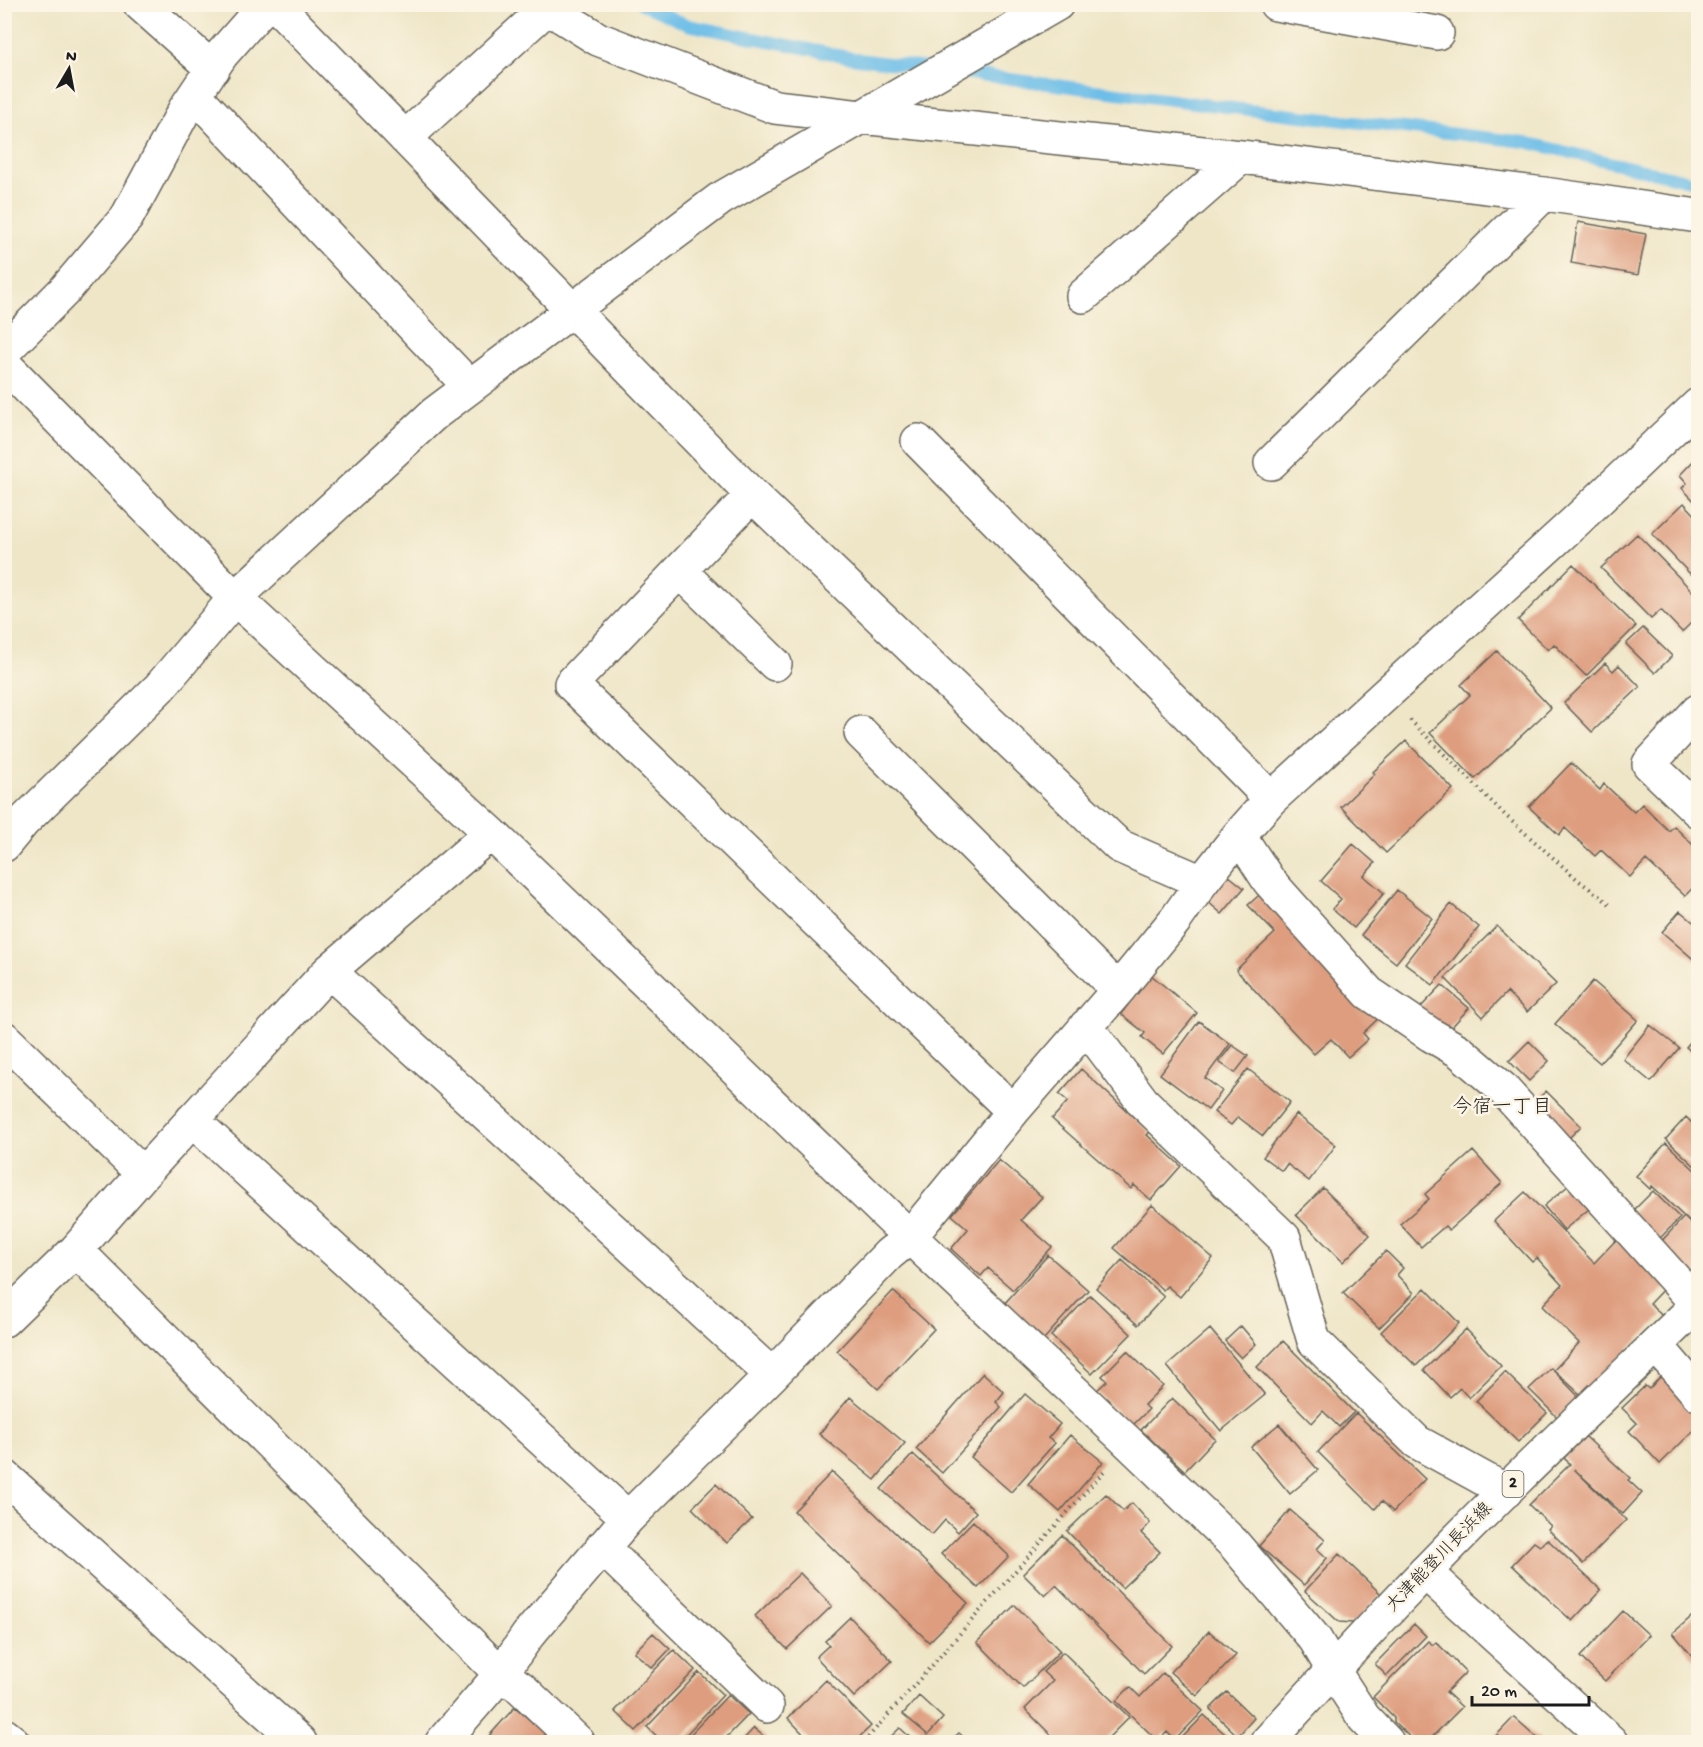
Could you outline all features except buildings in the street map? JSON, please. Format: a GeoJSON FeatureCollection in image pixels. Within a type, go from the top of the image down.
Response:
{"type":"FeatureCollection","features":[{"type":"Feature","properties":{"kind":"street"},"geometry":{"type":"LineString","coordinates":[[140,4],[204,82],[470,387]]}},
{"type":"Feature","properties":{"kind":"street"},"geometry":{"type":"LineString","coordinates":[[4,351],[64,291],[127,217],[185,109],[222,54],[266,4]]}},
{"type":"Feature","properties":{"kind":"street"},"geometry":{"type":"LineString","coordinates":[[275,4],[752,495],[1119,846],[1202,882]]}},
{"type":"Feature","properties":{"kind":"street"},"geometry":{"type":"LineString","coordinates":[[4,845],[23,822],[160,687],[235,598],[434,414],[720,199],[1058,4]]}},
{"type":"Feature","properties":{"kind":"street"},"geometry":{"type":"LineString","coordinates":[[1276,4],[1437,33]]}},
{"type":"Feature","properties":{"kind":"street"},"geometry":{"type":"LineString","coordinates":[[405,138],[545,6],[598,39],[775,107],[1241,157],[1544,194],[1698,216]]}},
{"type":"Feature","properties":{"kind":"street"},"geometry":{"type":"LineString","coordinates":[[1083,296],[1241,157]]}},
{"type":"Feature","properties":{"kind":"street"},"geometry":{"type":"LineString","coordinates":[[1271,463],[1544,194]]}},
{"type":"Feature","properties":{"kind":"street"},"geometry":{"type":"LineString","coordinates":[[4,364],[235,598],[491,833],[910,1237],[1234,1544],[1315,1639],[1364,1718],[1386,1743]]}},
{"type":"Feature","properties":{"kind":"street"},"geometry":{"type":"LineString","coordinates":[[442,1743],[501,1674],[528,1635],[628,1518],[772,1375],[889,1254],[910,1237],[1013,1111],[1118,990],[1239,835],[1271,800],[1576,521],[1698,405]]}},
{"type":"Feature","properties":{"kind":"street"},"geometry":{"type":"LineString","coordinates":[[918,441],[1271,800]]}},
{"type":"Feature","properties":{"kind":"street"},"geometry":{"type":"LineString","coordinates":[[752,495],[571,684],[1013,1111]]}},
{"type":"Feature","properties":{"kind":"street"},"geometry":{"type":"LineString","coordinates":[[680,571],[775,664]]}},
{"type":"Feature","properties":{"kind":"street"},"geometry":{"type":"LineString","coordinates":[[1698,711],[1649,764],[1698,811]]}},
{"type":"Feature","properties":{"kind":"street"},"geometry":{"type":"LineString","coordinates":[[861,733],[1118,990]]}},
{"type":"Feature","properties":{"kind":"street"},"geometry":{"type":"LineString","coordinates":[[4,1320],[76,1250],[329,971],[491,833]]}},
{"type":"Feature","properties":{"kind":"street"},"geometry":{"type":"LineString","coordinates":[[1239,835],[1269,881],[1369,993],[1459,1051],[1502,1088],[1698,1304]]}},
{"type":"Feature","properties":{"kind":"street"},"geometry":{"type":"LineString","coordinates":[[329,971],[772,1375]]}},
{"type":"Feature","properties":{"kind":"street"},"geometry":{"type":"LineString","coordinates":[[1086,1026],[1143,1102],[1284,1238],[1314,1341],[1417,1442],[1506,1491]]}},
{"type":"Feature","properties":{"kind":"street"},"geometry":{"type":"LineString","coordinates":[[4,1038],[143,1174]]}},
{"type":"Feature","properties":{"kind":"street"},"geometry":{"type":"LineString","coordinates":[[192,1120],[628,1518]]}},
{"type":"Feature","properties":{"kind":"street"},"geometry":{"type":"LineString","coordinates":[[76,1250],[501,1674],[521,1688],[578,1743]]}},
{"type":"Feature","properties":{"kind":"street","name":"大津能登川長浜線"},"geometry":{"type":"LineString","coordinates":[[1267,1743],[1425,1572],[1698,1304]]}},
{"type":"Feature","properties":{"kind":"street"},"geometry":{"type":"LineString","coordinates":[[1656,1346],[1698,1394]]}},
{"type":"Feature","properties":{"kind":"street"},"geometry":{"type":"LineString","coordinates":[[4,1476],[300,1743]]}},
{"type":"Feature","properties":{"kind":"street"},"geometry":{"type":"LineString","coordinates":[[602,1547],[767,1706]]}},
{"type":"Feature","properties":{"kind":"street"},"geometry":{"type":"LineString","coordinates":[[1425,1572],[1611,1743]]}},
{"type":"Feature","properties":{"kind":"street"},"geometry":{"type":"LineString","coordinates":[[4,1735],[13,1743]]}},
{"type":"Feature","properties":{"kind":"path"},"geometry":{"type":"LineString","coordinates":[[1385,697],[1506,816],[1578,880],[1611,905]]}},
{"type":"Feature","properties":{"kind":"path"},"geometry":{"type":"LineString","coordinates":[[864,1743],[1129,1443]]}},
{"type":"Feature","properties":{"kind":"waterway"},"geometry":{"type":"LineString","coordinates":[[642,4],[688,25],[858,59],[933,69]]}},
{"type":"Feature","properties":{"kind":"waterway"},"geometry":{"type":"LineString","coordinates":[[956,72],[1241,109],[1525,142],[1698,183]]}},
{"type":"Feature","properties":{"kind":"district","name":"今宿一丁目"},"geometry":{"type":"Point","coordinates":[1502,1108]}}]}
